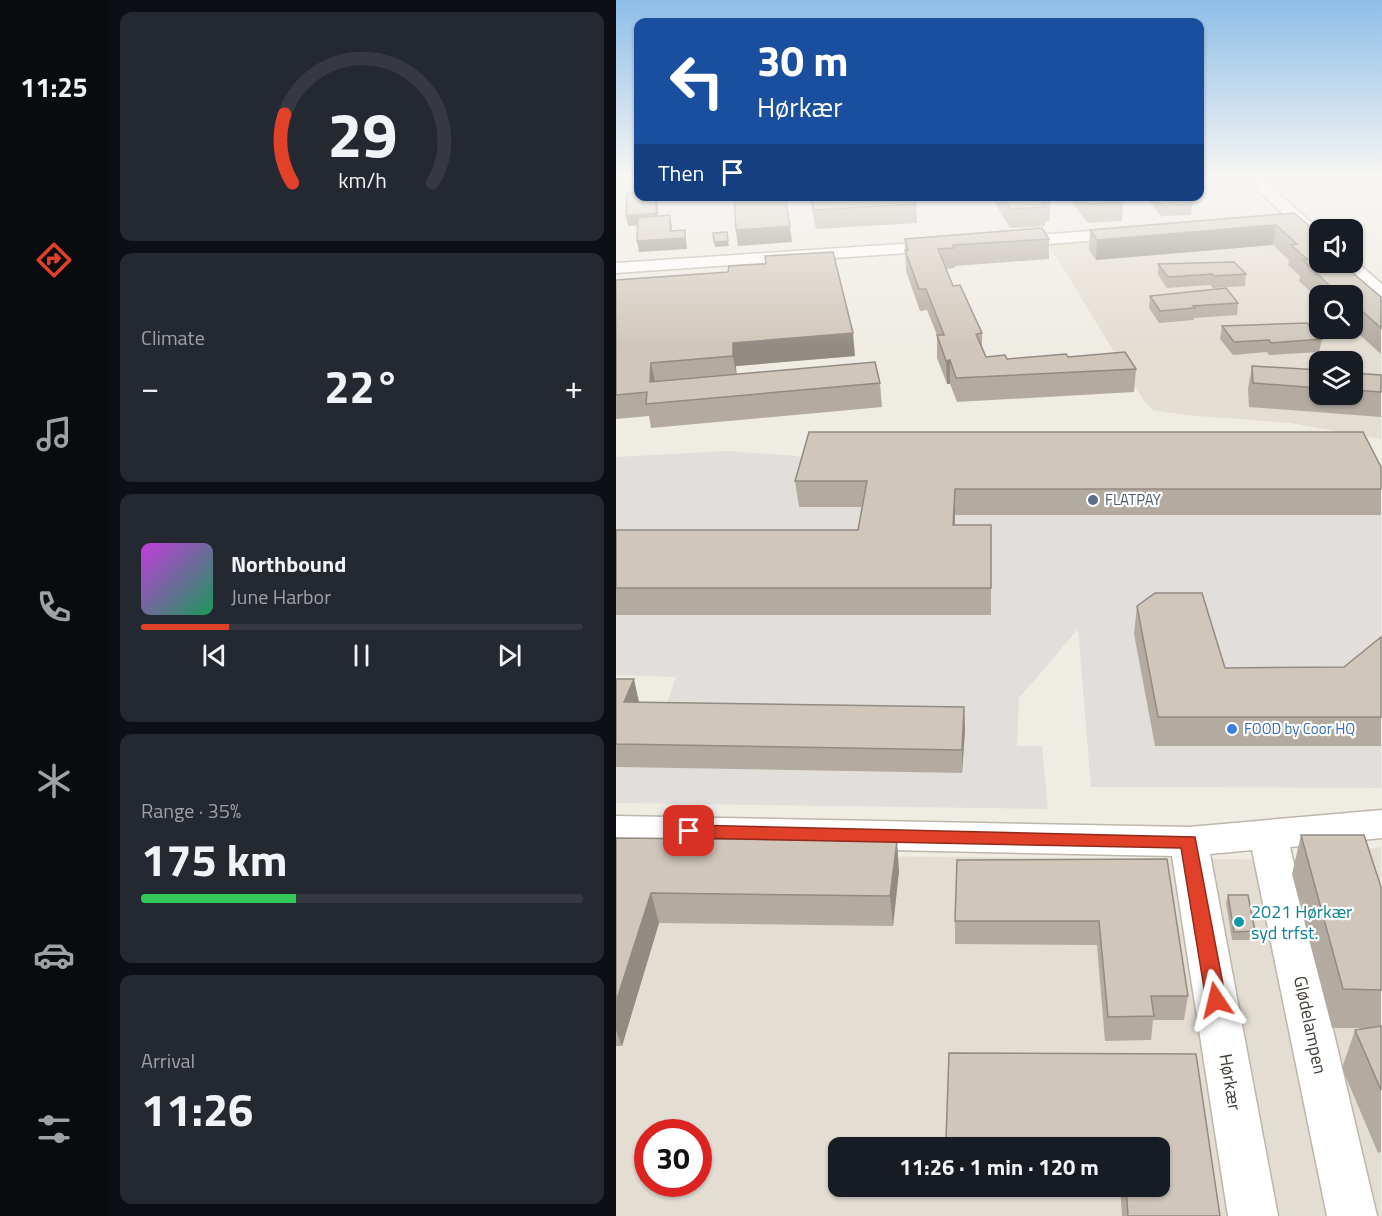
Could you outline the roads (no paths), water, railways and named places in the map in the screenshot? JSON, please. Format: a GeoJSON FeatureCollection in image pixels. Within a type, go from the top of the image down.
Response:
{"type":"FeatureCollection","features":[{"type":"Feature","properties":{"kind":"street"},"geometry":{"type":"LineString","coordinates":[[987,243],[1138,233]]}},
{"type":"Feature","properties":{"kind":"street"},"geometry":{"type":"LineString","coordinates":[[616,268],[963,245]]}},
{"type":"Feature","properties":{"kind":"street"},"geometry":{"type":"LineString","coordinates":[[1358,273],[1381,294]]}},
{"type":"Feature","properties":{"kind":"street"},"geometry":{"type":"LineString","coordinates":[[616,830],[1189,842],[1381,824]]}},
{"type":"Feature","properties":{"kind":"street","name":"Glødelampen"},"geometry":{"type":"LineString","coordinates":[[1268,835],[1352,1216]]}},
{"type":"Feature","properties":{"kind":"street","name":"Hørkær"},"geometry":{"type":"LineString","coordinates":[[1189,842],[1253,1216]]}},
{"type":"Feature","properties":{"kind":"place","name":"FLATPAY"},"geometry":{"type":"Point","coordinates":[1093,500]}},
{"type":"Feature","properties":{"kind":"place","name":"FOOD by Coor HQ"},"geometry":{"type":"Point","coordinates":[1232,729]}},
{"type":"Feature","properties":{"kind":"place","name":"2021 Hørkær syd trfst."},"geometry":{"type":"Point","coordinates":[1239,922]}}]}
